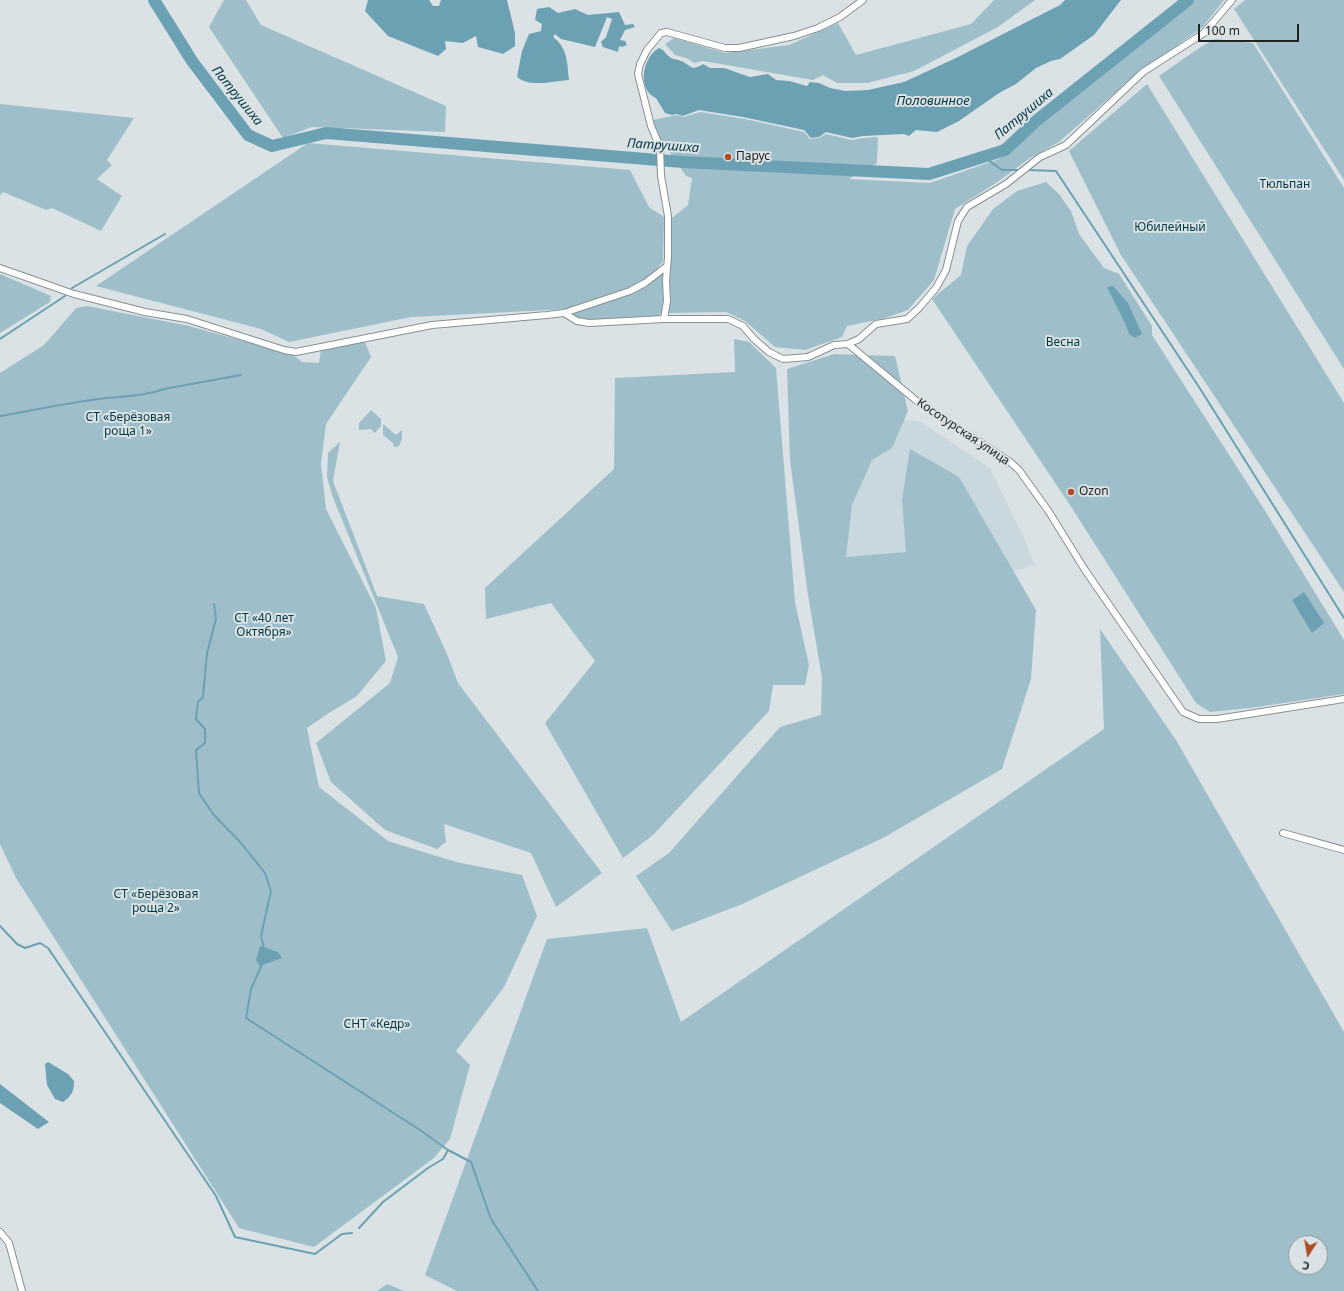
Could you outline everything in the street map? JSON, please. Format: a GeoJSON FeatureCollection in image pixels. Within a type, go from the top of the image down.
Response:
{"type":"FeatureCollection","features":[{"type":"Feature","properties":{"kind":"street"},"geometry":{"type":"LineString","coordinates":[[664,319],[667,301],[666,280],[668,216],[660,166],[660,147],[651,126],[638,74],[640,64],[647,50],[661,33],[667,32],[725,48],[739,48],[794,36],[818,28],[840,17],[863,0]]}},
{"type":"Feature","properties":{"kind":"street"},"geometry":{"type":"LineString","coordinates":[[564,313],[577,321],[589,323],[664,319],[728,319],[743,326],[754,339],[769,352],[783,358],[808,357],[834,345],[848,344],[859,339],[876,324],[906,320],[919,308],[936,288],[946,270],[958,221],[967,207],[1006,184],[1040,157],[1066,145],[1143,72],[1204,33],[1232,0]]}},
{"type":"Feature","properties":{"kind":"street"},"geometry":{"type":"LineString","coordinates":[[0,268],[74,294],[145,312],[187,319],[284,350],[296,352],[432,324],[524,318],[564,313],[630,291],[645,283],[667,266]]}},
{"type":"Feature","properties":{"kind":"street","name":"Косотурская улица"},"geometry":{"type":"LineString","coordinates":[[848,344],[918,402],[1009,460],[1049,512],[1085,570],[1182,712],[1199,719],[1224,718],[1344,699]]}},
{"type":"Feature","properties":{"kind":"street"},"geometry":{"type":"LineString","coordinates":[[1283,833],[1344,850]]}},
{"type":"Feature","properties":{"kind":"street"},"geometry":{"type":"LineString","coordinates":[[0,1232],[9,1243],[22,1291]]}},
{"type":"Feature","properties":{"kind":"shaded area"},"geometry":{"type":"Polygon","coordinates":[[[883,418],[919,421],[990,468],[1024,538],[1035,565],[1011,572],[843,562],[841,488],[883,418]]]}},
{"type":"Feature","properties":{"kind":"green space"},"geometry":{"type":"Polygon","coordinates":[[[224,0],[246,0],[261,25],[446,106],[445,132],[312,127],[283,138],[209,27],[224,0]]]}},
{"type":"Feature","properties":{"kind":"green space"},"geometry":{"type":"Polygon","coordinates":[[[994,0],[1035,0],[998,27],[914,71],[867,83],[837,83],[823,75],[813,80],[703,61],[694,63],[686,58],[675,55],[665,44],[674,38],[725,53],[789,45],[838,23],[856,55],[971,24],[994,0]]]}},
{"type":"Feature","properties":{"kind":"green space"},"geometry":{"type":"Polygon","coordinates":[[[1195,0],[1224,0],[1202,28],[1140,71],[1059,142],[1030,158],[996,183],[955,209],[934,280],[908,310],[885,318],[847,326],[842,337],[805,350],[775,347],[745,321],[726,312],[669,313],[672,218],[688,205],[692,178],[686,176],[665,145],[660,141],[653,120],[676,115],[684,117],[700,112],[745,119],[804,132],[810,139],[819,138],[826,134],[852,140],[878,137],[877,163],[849,179],[930,183],[999,159],[1115,62],[1195,0]]]}},
{"type":"Feature","properties":{"kind":"green space"},"geometry":{"type":"Polygon","coordinates":[[[1245,0],[1344,0],[1344,180],[1234,9],[1245,0]]]}},
{"type":"Feature","properties":{"kind":"green space","name":"Тюльпан"},"geometry":{"type":"Polygon","coordinates":[[[1215,39],[1253,43],[1344,188],[1344,369],[1159,76],[1202,46],[1215,39]]]}},
{"type":"Feature","properties":{"kind":"green space","name":"Юбилейный"},"geometry":{"type":"Polygon","coordinates":[[[1147,84],[1344,403],[1344,592],[1121,255],[1069,151],[1147,84]]]}},
{"type":"Feature","properties":{"kind":"green space"},"geometry":{"type":"Polygon","coordinates":[[[0,104],[134,118],[107,160],[112,165],[97,179],[122,196],[101,231],[52,208],[46,210],[3,192],[0,196],[0,104]]]}},
{"type":"Feature","properties":{"kind":"green space"},"geometry":{"type":"Polygon","coordinates":[[[308,143],[630,170],[649,207],[664,217],[663,261],[652,275],[633,286],[569,309],[411,317],[289,342],[261,329],[96,286],[308,143]]]}},
{"type":"Feature","properties":{"kind":"green space","name":"Весна"},"geometry":{"type":"Polygon","coordinates":[[[1046,182],[1059,194],[1071,211],[1079,234],[1104,268],[1119,274],[1152,326],[1152,335],[1262,506],[1344,640],[1344,694],[1250,708],[1210,712],[1196,703],[1070,505],[932,299],[961,275],[967,246],[993,209],[1017,191],[1046,182]]]}},
{"type":"Feature","properties":{"kind":"green space"},"geometry":{"type":"Polygon","coordinates":[[[663,272],[664,301],[662,312],[657,317],[586,321],[577,319],[573,315],[577,311],[633,293],[649,284],[663,272]]]}},
{"type":"Feature","properties":{"kind":"green space"},"geometry":{"type":"Polygon","coordinates":[[[0,274],[51,296],[50,302],[0,333],[0,274]]]}},
{"type":"Feature","properties":{"kind":"green space"},"geometry":{"type":"Polygon","coordinates":[[[87,306],[189,326],[293,355],[302,362],[319,363],[321,350],[365,342],[371,357],[326,424],[321,464],[326,509],[376,608],[386,661],[357,696],[307,728],[319,787],[388,841],[456,862],[522,875],[537,916],[504,987],[456,1051],[470,1065],[450,1139],[434,1158],[314,1247],[239,1228],[16,878],[0,844],[0,373],[44,345],[76,308],[87,306]]]}},
{"type":"Feature","properties":{"kind":"green space"},"geometry":{"type":"Polygon","coordinates":[[[734,339],[749,342],[776,368],[795,602],[809,665],[805,685],[773,685],[769,711],[653,835],[623,858],[545,723],[595,661],[551,603],[486,619],[485,588],[614,469],[615,378],[735,372],[734,339]]]}},
{"type":"Feature","properties":{"kind":"green space"},"geometry":{"type":"Polygon","coordinates":[[[834,354],[895,356],[908,411],[892,448],[872,460],[852,505],[846,557],[906,552],[902,500],[910,449],[959,477],[1036,610],[1031,679],[1002,769],[883,838],[740,905],[672,931],[636,876],[669,853],[780,727],[821,715],[822,678],[808,595],[790,460],[787,369],[834,354]]]}},
{"type":"Feature","properties":{"kind":"green space"},"geometry":{"type":"Polygon","coordinates":[[[371,410],[381,419],[381,426],[375,433],[371,429],[359,430],[359,423],[371,410]]]}},
{"type":"Feature","properties":{"kind":"green space"},"geometry":{"type":"Polygon","coordinates":[[[383,424],[396,435],[402,430],[402,439],[399,446],[394,447],[393,443],[383,435],[383,424]]]}},
{"type":"Feature","properties":{"kind":"green space"},"geometry":{"type":"Polygon","coordinates":[[[340,442],[333,481],[377,596],[424,604],[447,654],[458,683],[602,873],[556,907],[531,853],[444,824],[446,842],[437,849],[385,830],[331,782],[316,743],[390,683],[398,657],[332,495],[327,477],[328,453],[340,442]]]}},
{"type":"Feature","properties":{"kind":"green space"},"geometry":{"type":"Polygon","coordinates":[[[1100,629],[1176,740],[1344,1032],[1344,1291],[457,1291],[425,1275],[547,939],[647,928],[681,1022],[1104,729],[1100,629]]]}},
{"type":"Feature","properties":{"kind":"green space"},"geometry":{"type":"Polygon","coordinates":[[[387,1284],[404,1291],[377,1291],[387,1284]]]}},
{"type":"Feature","properties":{"kind":"water"},"geometry":{"type":"Polygon","coordinates":[[[368,0],[429,0],[433,6],[439,6],[441,0],[507,0],[515,33],[515,46],[503,54],[478,47],[476,36],[463,43],[445,41],[446,49],[438,56],[388,36],[365,11],[368,0]]]}},
{"type":"Feature","properties":{"kind":"water","name":"Половинное"},"geometry":{"type":"Polygon","coordinates":[[[1065,0],[1121,0],[1094,35],[1060,59],[1051,61],[1036,68],[1016,84],[999,93],[959,121],[937,132],[916,130],[909,136],[904,134],[852,138],[826,132],[819,137],[811,138],[804,130],[743,117],[699,110],[683,116],[676,114],[672,115],[665,113],[656,98],[650,94],[646,88],[644,81],[644,73],[649,58],[653,52],[659,48],[671,58],[680,60],[693,68],[703,64],[710,68],[724,68],[750,77],[768,74],[776,80],[789,81],[807,86],[810,82],[819,83],[830,88],[846,91],[868,90],[904,82],[956,58],[1060,5],[1065,0]]]}},
{"type":"Feature","properties":{"kind":"water"},"geometry":{"type":"Polygon","coordinates":[[[549,7],[558,13],[575,9],[588,15],[619,12],[625,25],[633,24],[635,27],[625,30],[620,40],[625,41],[627,45],[622,47],[619,46],[618,52],[603,47],[601,42],[606,37],[612,19],[607,17],[595,47],[561,39],[555,34],[553,37],[562,46],[566,56],[569,80],[542,83],[528,82],[517,77],[522,51],[529,34],[541,31],[542,24],[535,20],[537,9],[549,7]]]}},
{"type":"Feature","properties":{"kind":"water"},"geometry":{"type":"Polygon","coordinates":[[[1113,286],[1128,303],[1142,334],[1135,338],[1129,334],[1107,287],[1113,286]]]}},
{"type":"Feature","properties":{"kind":"water"},"geometry":{"type":"Polygon","coordinates":[[[1304,592],[1324,623],[1312,633],[1292,600],[1304,592]]]}},
{"type":"Feature","properties":{"kind":"water"},"geometry":{"type":"Polygon","coordinates":[[[260,946],[278,952],[282,958],[260,966],[256,960],[260,946]]]}},
{"type":"Feature","properties":{"kind":"water"},"geometry":{"type":"Polygon","coordinates":[[[48,1062],[68,1074],[74,1081],[72,1093],[69,1098],[63,1102],[55,1099],[47,1085],[45,1064],[48,1062]]]}},
{"type":"Feature","properties":{"kind":"water"},"geometry":{"type":"Polygon","coordinates":[[[0,1084],[49,1122],[38,1129],[0,1103],[0,1084]]]}},
{"type":"Feature","properties":{"kind":"waterway","name":"Патрушиха"},"geometry":{"type":"LineString","coordinates":[[154,0],[192,61],[248,135],[272,146],[326,133],[683,162],[929,174],[1005,150],[1036,121],[1188,0]]}},
{"type":"Feature","properties":{"kind":"waterway"},"geometry":{"type":"LineString","coordinates":[[984,157],[1002,170],[1021,170]]}},
{"type":"Feature","properties":{"kind":"waterway"},"geometry":{"type":"LineString","coordinates":[[1027,170],[1056,171],[1199,387],[1344,618]]}},
{"type":"Feature","properties":{"kind":"waterway"},"geometry":{"type":"LineString","coordinates":[[72,288],[165,234]]}},
{"type":"Feature","properties":{"kind":"waterway"},"geometry":{"type":"LineString","coordinates":[[0,339],[65,296]]}},
{"type":"Feature","properties":{"kind":"waterway"},"geometry":{"type":"LineString","coordinates":[[0,416],[80,402],[143,394],[241,375]]}},
{"type":"Feature","properties":{"kind":"waterway"},"geometry":{"type":"LineString","coordinates":[[214,604],[216,619],[207,653],[203,697],[198,702],[196,719],[205,729],[205,743],[196,750],[199,793],[213,814],[241,843],[265,873],[271,891],[261,936],[264,948]]}},
{"type":"Feature","properties":{"kind":"waterway"},"geometry":{"type":"LineString","coordinates":[[0,926],[17,944],[25,948],[40,943],[48,948],[216,1196],[235,1237],[315,1254],[342,1234],[352,1233]]}},
{"type":"Feature","properties":{"kind":"waterway"},"geometry":{"type":"LineString","coordinates":[[262,964],[251,989],[246,1018],[420,1130],[448,1150],[471,1162],[491,1219],[538,1291]]}},
{"type":"Feature","properties":{"kind":"waterway"},"geometry":{"type":"LineString","coordinates":[[359,1228],[383,1202],[428,1168],[443,1159],[448,1150]]}},
{"type":"Feature","properties":{"kind":"place","name":"Парус"},"geometry":{"type":"Point","coordinates":[728,157]}},
{"type":"Feature","properties":{"kind":"place","name":"Ozon"},"geometry":{"type":"Point","coordinates":[1071,492]}},
{"type":"Feature","properties":{"kind":"park label","name":"СТ «Берёзовая роща 1»"},"geometry":{"type":"Point","coordinates":[128,425]}},
{"type":"Feature","properties":{"kind":"park label","name":"СТ «40 лет Октября»"},"geometry":{"type":"Point","coordinates":[264,626]}},
{"type":"Feature","properties":{"kind":"park label","name":"СТ «Берёзовая роща 2»"},"geometry":{"type":"Point","coordinates":[156,902]}},
{"type":"Feature","properties":{"kind":"park label","name":"СНТ «Кедр»"},"geometry":{"type":"Point","coordinates":[377,1025]}}]}
